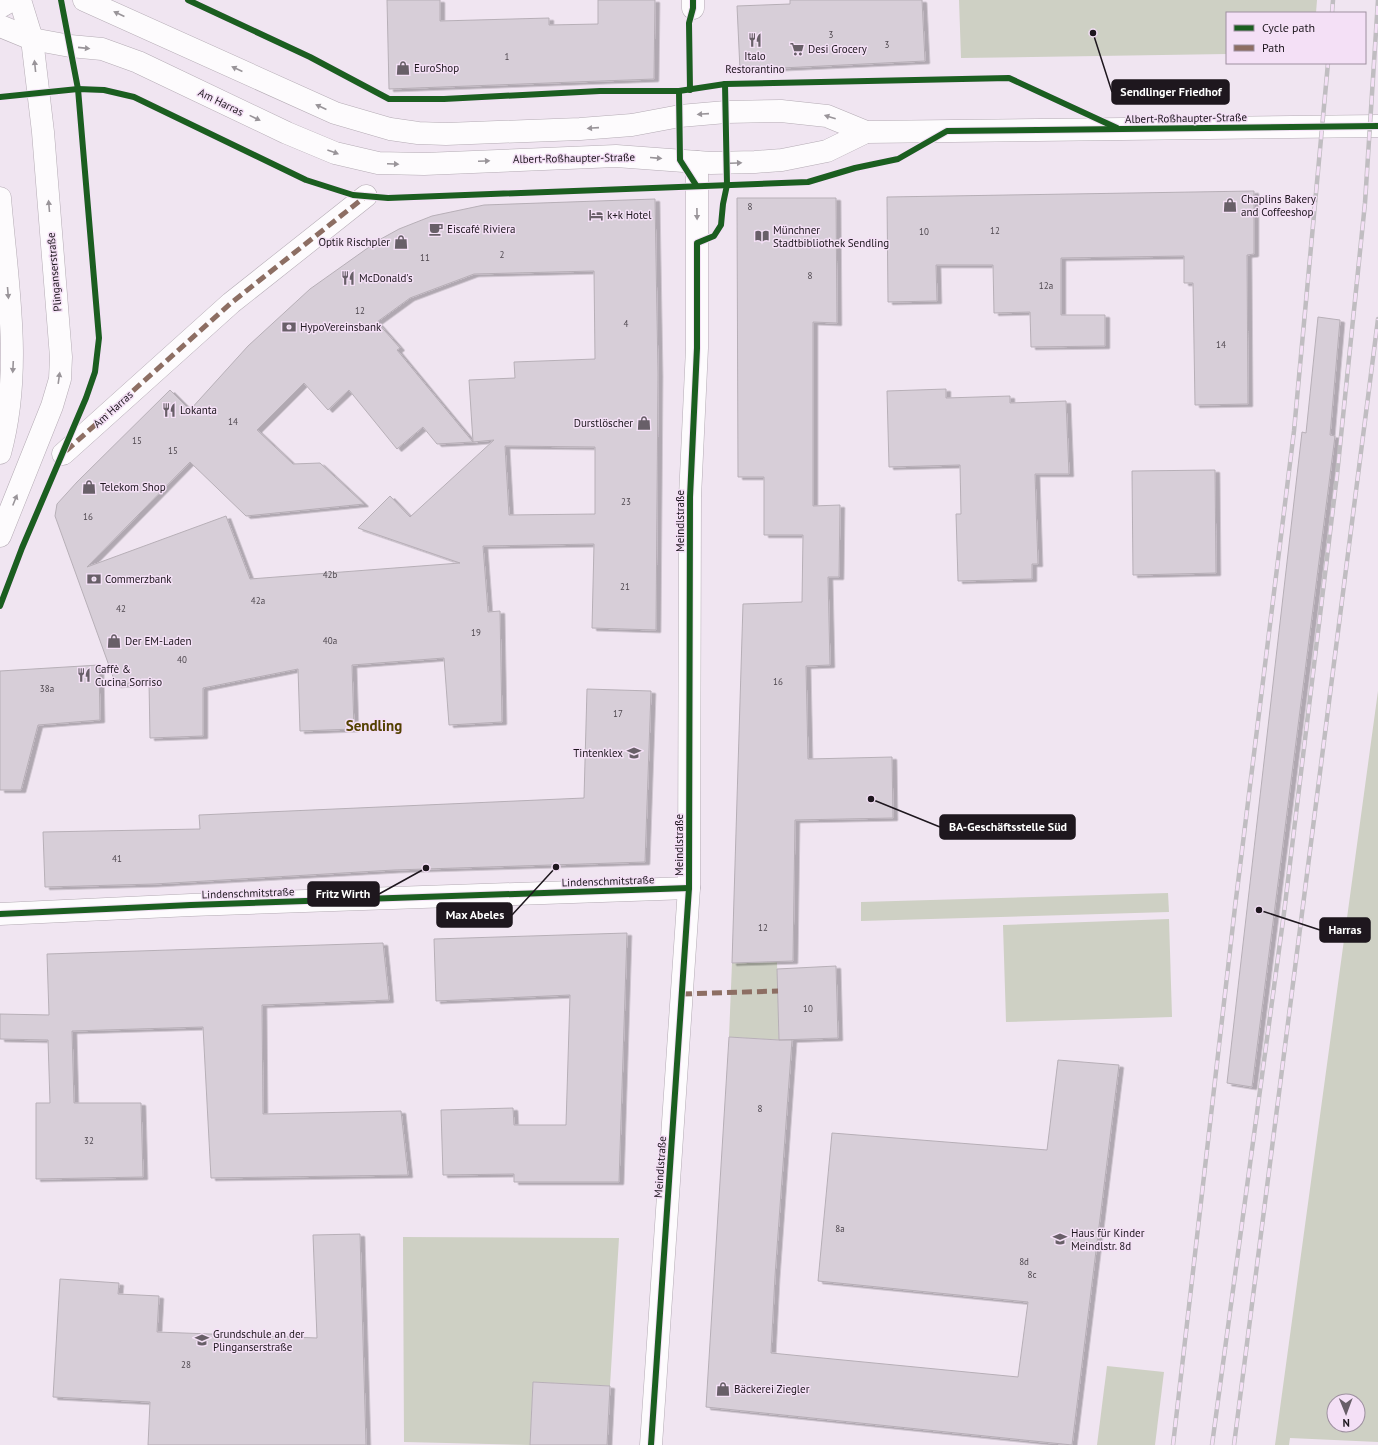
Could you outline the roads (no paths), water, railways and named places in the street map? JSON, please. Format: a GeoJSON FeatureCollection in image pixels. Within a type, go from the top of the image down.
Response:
{"type":"FeatureCollection","features":[{"type":"Feature","properties":{"kind":"main road"},"geometry":{"type":"LineString","coordinates":[[0,7],[12,0]]}},
{"type":"Feature","properties":{"kind":"main road","name":"Plinganserstraße"},"geometry":{"type":"LineString","coordinates":[[0,536],[52,406],[57,390],[61,357],[44,147],[32,39],[20,0]]}},
{"type":"Feature","properties":{"kind":"main road","name":"Albert-Roßhaupter-Straße"},"geometry":{"type":"LineString","coordinates":[[84,0],[335,113],[390,129],[418,133],[446,134],[580,129],[632,125],[680,116],[780,111],[827,116],[866,132],[1378,126]]}},
{"type":"Feature","properties":{"kind":"main road","name":"Am Harras"},"geometry":{"type":"LineString","coordinates":[[0,26],[32,39],[70,46],[102,49],[138,62],[287,133],[335,153],[378,163],[445,163]]}},
{"type":"Feature","properties":{"kind":"main road","name":"Albert-Roßhaupter-Straße"},"geometry":{"type":"LineString","coordinates":[[445,163],[616,156],[727,163],[782,160],[826,151],[866,132]]}},
{"type":"Feature","properties":{"kind":"main road","name":"Meindlstraße"},"geometry":{"type":"LineString","coordinates":[[651,1445],[689,888],[690,497],[697,348],[697,162]]}},
{"type":"Feature","properties":{"kind":"main road","name":"Am Harras"},"geometry":{"type":"LineString","coordinates":[[63,454],[231,303],[366,196]]}},
{"type":"Feature","properties":{"kind":"main road"},"geometry":{"type":"LineString","coordinates":[[0,198],[13,361],[10,404],[0,453]]}},
{"type":"Feature","properties":{"kind":"main road","name":"Lindenschmitstraße"},"geometry":{"type":"LineString","coordinates":[[0,914],[689,888]]}},
{"type":"Feature","properties":{"kind":"railway"},"geometry":{"type":"LineString","coordinates":[[1332,12],[1333,0]]}},
{"type":"Feature","properties":{"kind":"railway"},"geometry":{"type":"LineString","coordinates":[[1212,1445],[1284,913],[1337,475],[1365,203],[1378,0]]}},
{"type":"Feature","properties":{"kind":"railway"},"geometry":{"type":"LineString","coordinates":[[1173,1445],[1235,907],[1294,431],[1328,64]]}},
{"type":"Feature","properties":{"kind":"railway"},"geometry":{"type":"LineString","coordinates":[[1234,1445],[1378,319]]}},
{"type":"Feature","properties":{"kind":"place","name":"Sendlinger Friedhof"},"geometry":{"type":"Point","coordinates":[1093,33]}},
{"type":"Feature","properties":{"kind":"place","name":"Italo Restorantino"},"geometry":{"type":"Point","coordinates":[755,40]}},
{"type":"Feature","properties":{"kind":"place","name":"Desi Grocery"},"geometry":{"type":"Point","coordinates":[797,49]}},
{"type":"Feature","properties":{"kind":"place","name":"EuroShop"},"geometry":{"type":"Point","coordinates":[403,68]}},
{"type":"Feature","properties":{"kind":"place","name":"Chaplins Bakery and Coffeeshop"},"geometry":{"type":"Point","coordinates":[1230,205]}},
{"type":"Feature","properties":{"kind":"place","name":"k+k Hotel"},"geometry":{"type":"Point","coordinates":[596,215]}},
{"type":"Feature","properties":{"kind":"place","name":"Eiscafé Riviera"},"geometry":{"type":"Point","coordinates":[436,229]}},
{"type":"Feature","properties":{"kind":"place","name":"Münchner Stadtbibliothek Sendling"},"geometry":{"type":"Point","coordinates":[762,236]}},
{"type":"Feature","properties":{"kind":"place","name":"Optik Rischpler"},"geometry":{"type":"Point","coordinates":[401,242]}},
{"type":"Feature","properties":{"kind":"place","name":"McDonald's"},"geometry":{"type":"Point","coordinates":[348,278]}},
{"type":"Feature","properties":{"kind":"place","name":"HypoVereinsbank"},"geometry":{"type":"Point","coordinates":[289,327]}},
{"type":"Feature","properties":{"kind":"place","name":"Lokanta"},"geometry":{"type":"Point","coordinates":[169,410]}},
{"type":"Feature","properties":{"kind":"place","name":"Durstlöscher"},"geometry":{"type":"Point","coordinates":[644,423]}},
{"type":"Feature","properties":{"kind":"place","name":"Telekom Shop"},"geometry":{"type":"Point","coordinates":[89,487]}},
{"type":"Feature","properties":{"kind":"place","name":"Commerzbank"},"geometry":{"type":"Point","coordinates":[94,579]}},
{"type":"Feature","properties":{"kind":"place","name":"Der EM-Laden"},"geometry":{"type":"Point","coordinates":[114,641]}},
{"type":"Feature","properties":{"kind":"place","name":"Caffè & Cucina Sorriso"},"geometry":{"type":"Point","coordinates":[84,675]}},
{"type":"Feature","properties":{"kind":"place","name":"Tintenklex"},"geometry":{"type":"Point","coordinates":[634,753]}},
{"type":"Feature","properties":{"kind":"place","name":"BA-Geschäftsstelle Süd"},"geometry":{"type":"Point","coordinates":[871,799]}},
{"type":"Feature","properties":{"kind":"place","name":"Max Abeles"},"geometry":{"type":"Point","coordinates":[556,867]}},
{"type":"Feature","properties":{"kind":"place","name":"Fritz Wirth"},"geometry":{"type":"Point","coordinates":[426,868]}},
{"type":"Feature","properties":{"kind":"place","name":"Harras"},"geometry":{"type":"Point","coordinates":[1259,910]}},
{"type":"Feature","properties":{"kind":"place","name":"Haus für Kinder Meindlstr. 8d"},"geometry":{"type":"Point","coordinates":[1060,1239]}},
{"type":"Feature","properties":{"kind":"place","name":"Grundschule an der Plinganserstraße"},"geometry":{"type":"Point","coordinates":[202,1340]}},
{"type":"Feature","properties":{"kind":"place","name":"Bäckerei Ziegler"},"geometry":{"type":"Point","coordinates":[723,1389]}},
{"type":"Feature","properties":{"kind":"district","name":"Sendling"},"geometry":{"type":"Point","coordinates":[374,725]}}]}
